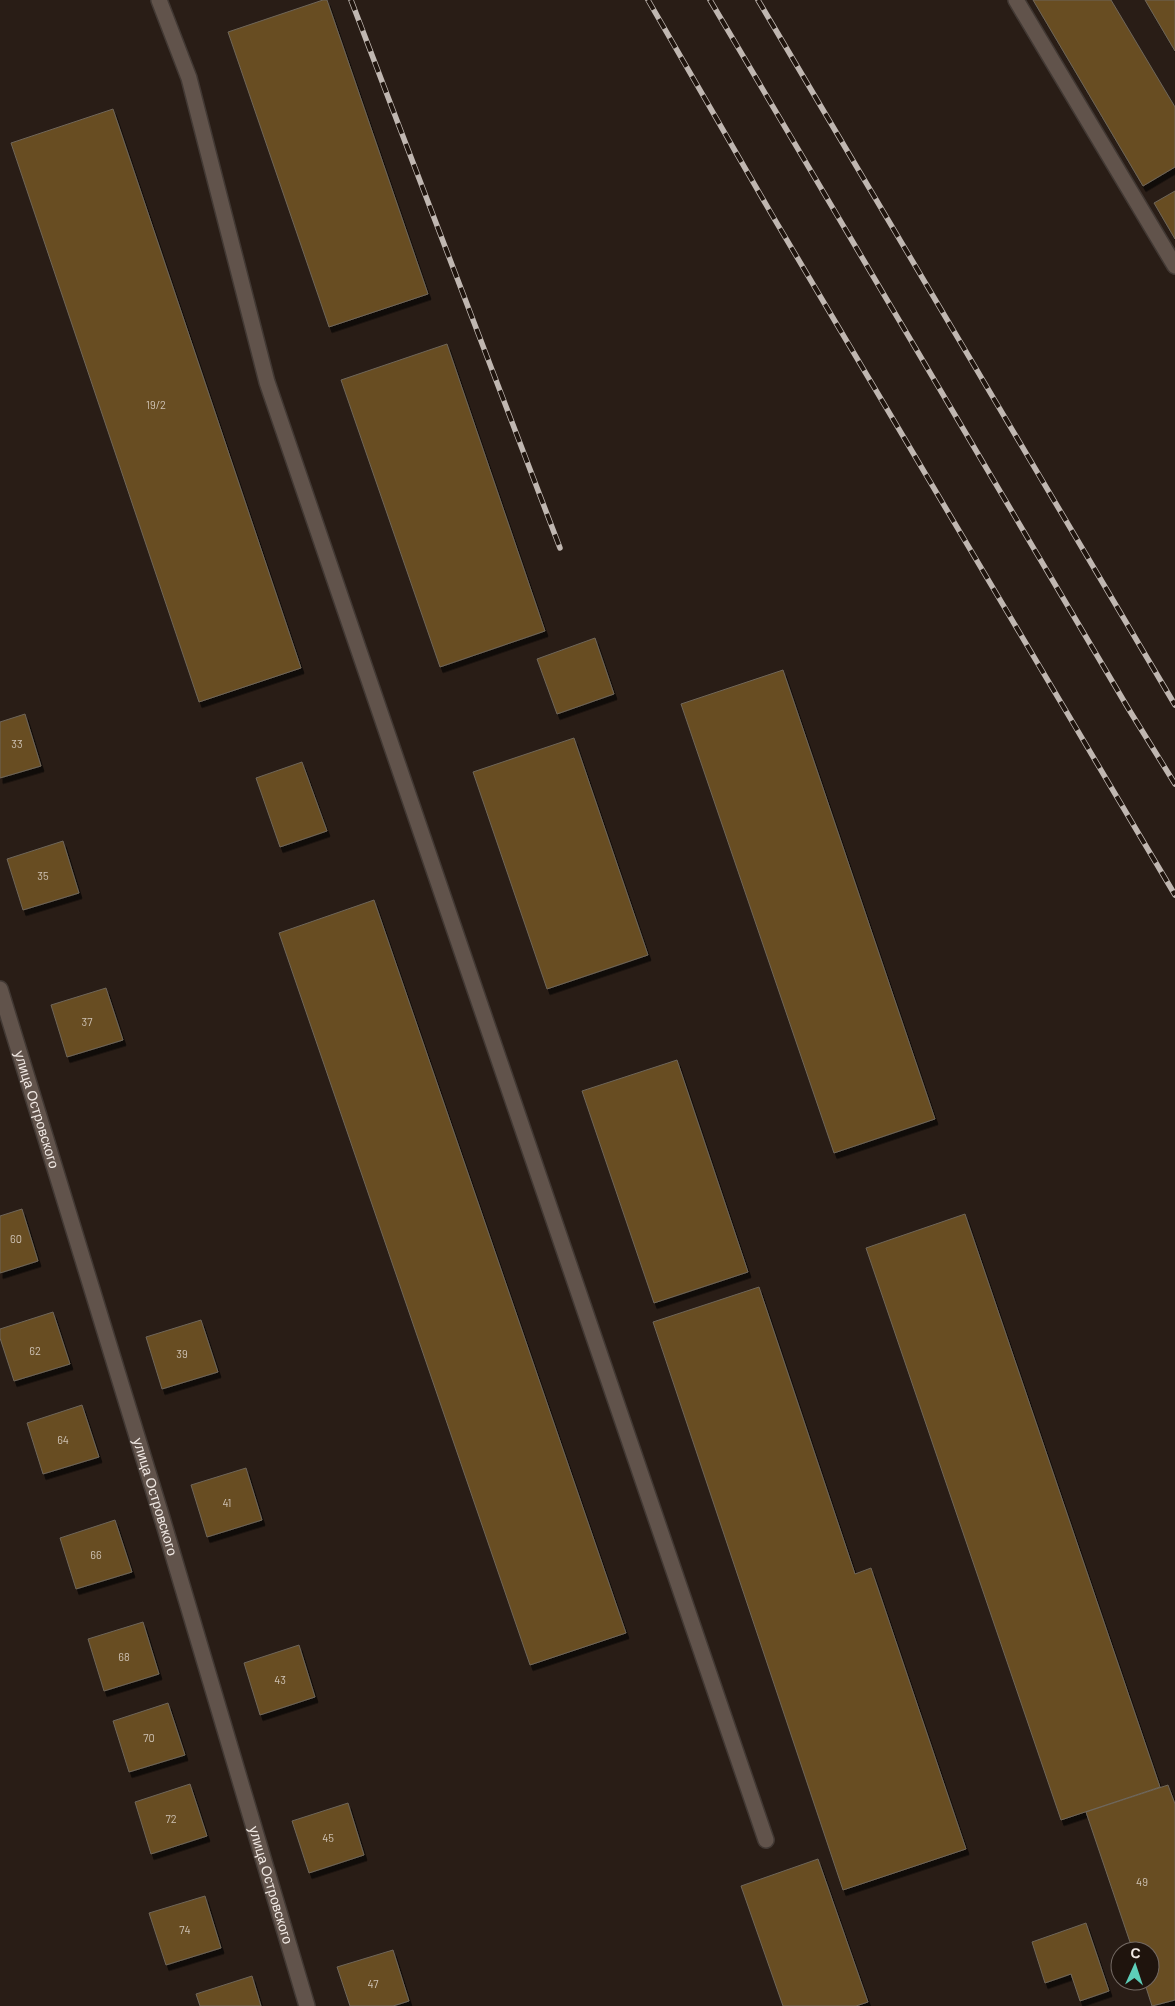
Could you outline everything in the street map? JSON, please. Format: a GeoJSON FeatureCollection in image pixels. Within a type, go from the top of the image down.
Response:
{"type":"FeatureCollection","features":[{"type":"Feature","properties":{"kind":"street"},"geometry":{"type":"LineString","coordinates":[[159,0],[189,78],[267,382],[766,1840]]}},
{"type":"Feature","properties":{"kind":"street"},"geometry":{"type":"LineString","coordinates":[[1016,0],[1175,266]]}},
{"type":"Feature","properties":{"kind":"street","name":"улица Островского"},"geometry":{"type":"LineString","coordinates":[[0,989],[165,1528],[307,2006]]}},
{"type":"Feature","properties":{"kind":"building"},"geometry":{"type":"Polygon","coordinates":[[[327,0],[428,294],[329,327],[228,32],[327,0]]]}},
{"type":"Feature","properties":{"kind":"building"},"geometry":{"type":"Polygon","coordinates":[[[1033,0],[1111,0],[1175,107],[1175,167],[1143,186],[1033,0]]]}},
{"type":"Feature","properties":{"kind":"building"},"geometry":{"type":"Polygon","coordinates":[[[1145,0],[1175,0],[1175,51],[1145,0]]]}},
{"type":"Feature","properties":{"kind":"building"},"geometry":{"type":"Polygon","coordinates":[[[113,109],[301,668],[199,702],[11,143],[113,109]]]}},
{"type":"Feature","properties":{"kind":"building"},"geometry":{"type":"Polygon","coordinates":[[[1175,191],[1175,239],[1154,203],[1175,191]]]}},
{"type":"Feature","properties":{"kind":"building"},"geometry":{"type":"Polygon","coordinates":[[[447,344],[545,631],[440,667],[341,380],[447,344]]]}},
{"type":"Feature","properties":{"kind":"building"},"geometry":{"type":"Polygon","coordinates":[[[595,638],[614,694],[557,714],[537,659],[595,638]]]}},
{"type":"Feature","properties":{"kind":"building"},"geometry":{"type":"Polygon","coordinates":[[[783,670],[935,1119],[834,1153],[681,704],[783,670]]]}},
{"type":"Feature","properties":{"kind":"building"},"geometry":{"type":"Polygon","coordinates":[[[25,714],[41,766],[0,778],[0,722],[25,714]]]}},
{"type":"Feature","properties":{"kind":"building"},"geometry":{"type":"Polygon","coordinates":[[[574,738],[648,955],[547,989],[473,772],[574,738]]]}},
{"type":"Feature","properties":{"kind":"building"},"geometry":{"type":"Polygon","coordinates":[[[302,762],[327,831],[280,847],[256,778],[302,762]]]}},
{"type":"Feature","properties":{"kind":"building"},"geometry":{"type":"Polygon","coordinates":[[[63,841],[79,893],[23,910],[7,859],[63,841]]]}},
{"type":"Feature","properties":{"kind":"building"},"geometry":{"type":"Polygon","coordinates":[[[374,900],[626,1633],[530,1665],[279,933],[374,900]]]}},
{"type":"Feature","properties":{"kind":"building"},"geometry":{"type":"Polygon","coordinates":[[[106,988],[123,1040],[67,1057],[51,1005],[106,988]]]}},
{"type":"Feature","properties":{"kind":"building"},"geometry":{"type":"Polygon","coordinates":[[[677,1060],[748,1272],[654,1303],[582,1091],[677,1060]]]}},
{"type":"Feature","properties":{"kind":"building"},"geometry":{"type":"Polygon","coordinates":[[[22,1209],[38,1261],[0,1273],[0,1216],[22,1209]]]}},
{"type":"Feature","properties":{"kind":"building"},"geometry":{"type":"Polygon","coordinates":[[[965,1214],[1160,1787],[1061,1820],[866,1248],[965,1214]]]}},
{"type":"Feature","properties":{"kind":"building"},"geometry":{"type":"Polygon","coordinates":[[[759,1287],[855,1574],[871,1568],[966,1849],[843,1890],[653,1322],[759,1287]]]}},
{"type":"Feature","properties":{"kind":"building"},"geometry":{"type":"Polygon","coordinates":[[[53,1312],[70,1364],[14,1381],[0,1338],[0,1329],[53,1312]]]}},
{"type":"Feature","properties":{"kind":"building"},"geometry":{"type":"Polygon","coordinates":[[[201,1320],[218,1372],[162,1389],[146,1337],[201,1320]]]}},
{"type":"Feature","properties":{"kind":"building"},"geometry":{"type":"Polygon","coordinates":[[[82,1405],[99,1457],[43,1474],[27,1423],[82,1405]]]}},
{"type":"Feature","properties":{"kind":"building"},"geometry":{"type":"Polygon","coordinates":[[[246,1468],[262,1520],[207,1537],[191,1485],[246,1468]]]}},
{"type":"Feature","properties":{"kind":"building"},"geometry":{"type":"Polygon","coordinates":[[[115,1520],[132,1572],[76,1589],[60,1538],[115,1520]]]}},
{"type":"Feature","properties":{"kind":"building"},"geometry":{"type":"Polygon","coordinates":[[[143,1622],[159,1674],[104,1691],[88,1639],[143,1622]]]}},
{"type":"Feature","properties":{"kind":"building"},"geometry":{"type":"Polygon","coordinates":[[[299,1645],[315,1697],[260,1715],[244,1663],[299,1645]]]}},
{"type":"Feature","properties":{"kind":"building"},"geometry":{"type":"Polygon","coordinates":[[[168,1703],[185,1755],[129,1772],[113,1721],[168,1703]]]}},
{"type":"Feature","properties":{"kind":"building"},"geometry":{"type":"Polygon","coordinates":[[[190,1784],[207,1836],[151,1854],[135,1802],[190,1784]]]}},
{"type":"Feature","properties":{"kind":"building"},"geometry":{"type":"Polygon","coordinates":[[[1168,1785],[1175,1804],[1175,2000],[1152,2006],[1147,1991],[1160,1991],[1160,1941],[1130,1941],[1086,1812],[1168,1785]]]}},
{"type":"Feature","properties":{"kind":"building"},"geometry":{"type":"Polygon","coordinates":[[[348,1803],[364,1855],[309,1873],[292,1821],[348,1803]]]}},
{"type":"Feature","properties":{"kind":"building"},"geometry":{"type":"Polygon","coordinates":[[[818,1859],[868,2002],[856,2006],[783,2006],[741,1886],[818,1859]]]}},
{"type":"Feature","properties":{"kind":"building"},"geometry":{"type":"Polygon","coordinates":[[[205,1896],[221,1948],[166,1965],[149,1913],[205,1896]]]}},
{"type":"Feature","properties":{"kind":"building"},"geometry":{"type":"Polygon","coordinates":[[[1086,1923],[1109,1991],[1080,2001],[1071,1974],[1045,1983],[1032,1942],[1086,1923]]]}},
{"type":"Feature","properties":{"kind":"building"},"geometry":{"type":"Polygon","coordinates":[[[393,1950],[409,2001],[393,2006],[350,2006],[337,1967],[393,1950]]]}},
{"type":"Feature","properties":{"kind":"building"},"geometry":{"type":"Polygon","coordinates":[[[252,1976],[261,2006],[200,2006],[196,1994],[252,1976]]]}},
{"type":"Feature","properties":{"kind":"railway"},"geometry":{"type":"LineString","coordinates":[[351,0],[560,548]]}},
{"type":"Feature","properties":{"kind":"railway"},"geometry":{"type":"LineString","coordinates":[[648,0],[775,220],[1175,895]]}},
{"type":"Feature","properties":{"kind":"railway"},"geometry":{"type":"LineString","coordinates":[[710,0],[1128,708],[1175,784]]}},
{"type":"Feature","properties":{"kind":"railway"},"geometry":{"type":"LineString","coordinates":[[758,0],[1175,705]]}}]}
